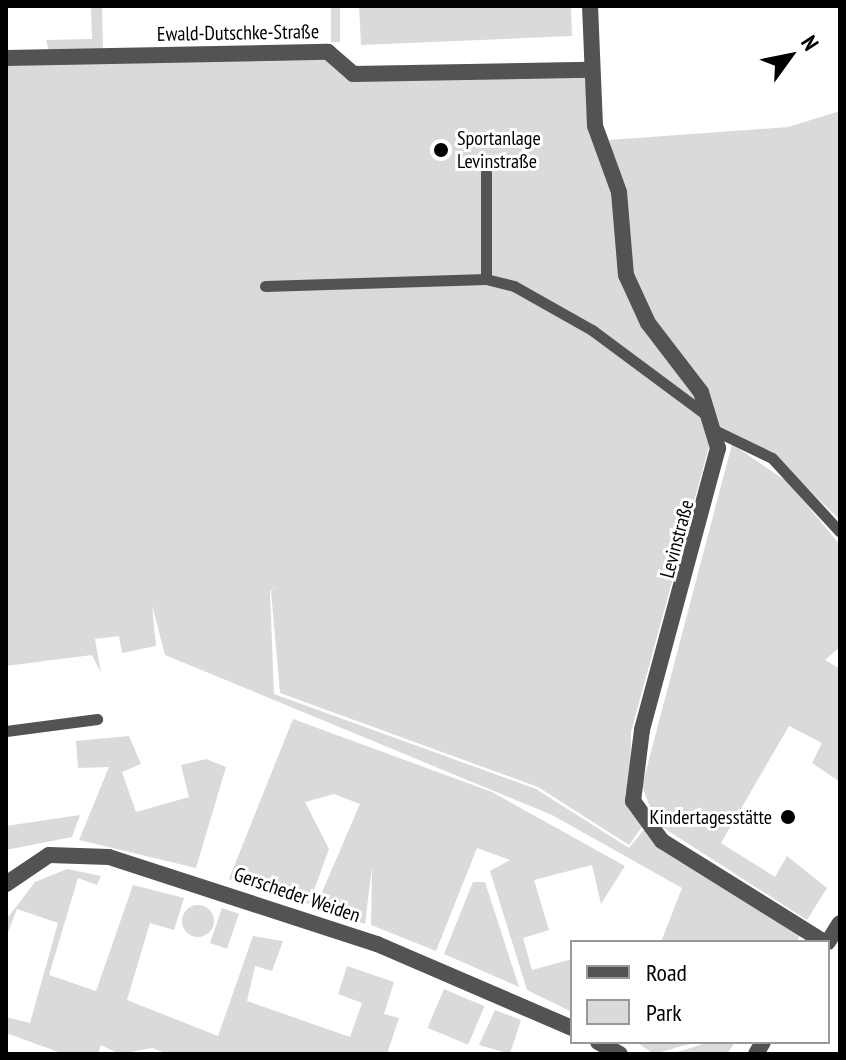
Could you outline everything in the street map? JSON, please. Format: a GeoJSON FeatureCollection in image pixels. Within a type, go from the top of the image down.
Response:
{"type":"FeatureCollection","features":[{"type":"Feature","properties":{"kind":"street"},"geometry":{"type":"LineString","coordinates":[[590,6],[595,126],[619,192],[626,275],[713,424]]}},
{"type":"Feature","properties":{"kind":"street","name":"Ewald-Dutschke-Straße"},"geometry":{"type":"LineString","coordinates":[[6,58],[328,52],[353,74],[591,70]]}},
{"type":"Feature","properties":{"kind":"street","name":"Levinstraße"},"geometry":{"type":"LineString","coordinates":[[713,424],[709,499],[642,730],[633,801],[662,841],[823,940]]}},
{"type":"Feature","properties":{"kind":"street","name":"Gerscheder Weiden"},"geometry":{"type":"LineString","coordinates":[[6,884],[49,855],[109,857],[377,944],[570,1027]]}},
{"type":"Feature","properties":{"kind":"street","name":"Levinstraße"},"geometry":{"type":"LineString","coordinates":[[827,940],[840,923]]}},
{"type":"Feature","properties":{"kind":"street"},"geometry":{"type":"LineString","coordinates":[[602,1044],[620,1054]]}},
{"type":"Feature","properties":{"kind":"lane"},"geometry":{"type":"LineString","coordinates":[[486,173],[486,279]]}},
{"type":"Feature","properties":{"kind":"lane"},"geometry":{"type":"LineString","coordinates":[[265,286],[486,279],[552,305],[713,424],[772,458],[840,532]]}},
{"type":"Feature","properties":{"kind":"lane"},"geometry":{"type":"LineString","coordinates":[[6,731],[97,719]]}},
{"type":"Feature","properties":{"kind":"green space"},"geometry":{"type":"Polygon","coordinates":[[[91,6],[102,6],[103,49],[49,51],[46,40],[92,39],[91,6]]]}},
{"type":"Feature","properties":{"kind":"green space"},"geometry":{"type":"Polygon","coordinates":[[[331,6],[340,6],[340,42],[331,42],[331,6]]]}},
{"type":"Feature","properties":{"kind":"green space"},"geometry":{"type":"Polygon","coordinates":[[[359,6],[571,6],[572,36],[361,45],[359,6]]]}},
{"type":"Feature","properties":{"kind":"green space"},"geometry":{"type":"Polygon","coordinates":[[[327,55],[353,79],[589,71],[615,188],[622,278],[699,394],[713,432],[631,732],[630,804],[642,827],[629,845],[538,787],[280,693],[271,591],[279,585],[270,591],[274,694],[536,789],[629,848],[645,828],[800,935],[798,940],[662,940],[682,888],[552,815],[165,655],[152,605],[156,646],[122,653],[119,636],[95,639],[101,673],[92,655],[6,666],[6,62],[327,55]]]}},
{"type":"Feature","properties":{"kind":"green space"},"geometry":{"type":"Polygon","coordinates":[[[840,111],[840,520],[774,456],[717,429],[669,350],[629,275],[623,192],[609,140],[788,127],[840,111]]]}},
{"type":"Feature","properties":{"kind":"green space"},"geometry":{"type":"Polygon","coordinates":[[[732,444],[789,483],[840,545],[840,647],[825,660],[840,669],[840,782],[812,763],[822,743],[789,726],[721,843],[775,877],[787,856],[827,888],[807,920],[656,823],[642,786],[732,444]]]}},
{"type":"Feature","properties":{"kind":"green space"},"geometry":{"type":"Polygon","coordinates":[[[293,719],[492,792],[625,866],[601,904],[592,865],[534,880],[549,930],[523,938],[532,970],[570,960],[570,1011],[527,990],[490,871],[510,860],[477,848],[436,951],[371,925],[372,867],[365,924],[316,906],[360,804],[334,794],[305,802],[329,849],[309,904],[229,879],[293,719]]]}},
{"type":"Feature","properties":{"kind":"green space"},"geometry":{"type":"Polygon","coordinates":[[[129,736],[141,764],[122,772],[136,812],[189,797],[181,765],[206,759],[226,767],[196,868],[79,840],[109,767],[78,768],[76,741],[129,736]]]}},
{"type":"Feature","properties":{"kind":"green space"},"geometry":{"type":"Polygon","coordinates":[[[80,815],[72,837],[6,850],[6,826],[80,815]]]}},
{"type":"Feature","properties":{"kind":"green space"},"geometry":{"type":"Polygon","coordinates":[[[67,869],[101,876],[97,885],[78,878],[49,975],[96,991],[133,885],[184,898],[174,930],[150,923],[127,1000],[218,1036],[253,936],[283,941],[272,971],[255,966],[247,1001],[350,1037],[362,1003],[338,994],[347,966],[394,982],[384,1014],[399,1018],[388,1051],[393,1054],[169,1054],[152,1048],[120,1054],[101,1045],[98,1054],[64,1054],[6,1033],[6,1017],[30,1023],[58,923],[17,909],[6,938],[6,920],[35,882],[67,869]]]}},
{"type":"Feature","properties":{"kind":"green space"},"geometry":{"type":"Polygon","coordinates":[[[473,882],[485,882],[519,987],[444,954],[473,882]]]}},
{"type":"Feature","properties":{"kind":"green space"},"geometry":{"type":"Polygon","coordinates":[[[198,905],[210,909],[214,921],[210,933],[198,937],[186,933],[182,921],[186,909],[198,905]]]}},
{"type":"Feature","properties":{"kind":"green space"},"geometry":{"type":"Polygon","coordinates":[[[222,908],[239,914],[227,949],[210,943],[222,908]]]}},
{"type":"Feature","properties":{"kind":"green space"},"geometry":{"type":"Polygon","coordinates":[[[444,989],[485,1006],[468,1045],[428,1028],[444,989]]]}},
{"type":"Feature","properties":{"kind":"green space"},"geometry":{"type":"Polygon","coordinates":[[[495,1010],[521,1020],[510,1054],[479,1045],[495,1010]]]}},
{"type":"Feature","properties":{"kind":"green space"},"geometry":{"type":"Polygon","coordinates":[[[639,1044],[689,1044],[654,1054],[639,1044]]]}},
{"type":"Feature","properties":{"kind":"green space"},"geometry":{"type":"Polygon","coordinates":[[[704,1044],[734,1044],[727,1054],[671,1054],[704,1044]]]}},
{"type":"Feature","properties":{"kind":"place","name":"Sportanlage Levinstraße"},"geometry":{"type":"Point","coordinates":[441,150]}},
{"type":"Feature","properties":{"kind":"place","name":"Kindertagesstätte"},"geometry":{"type":"Point","coordinates":[788,817]}}]}
